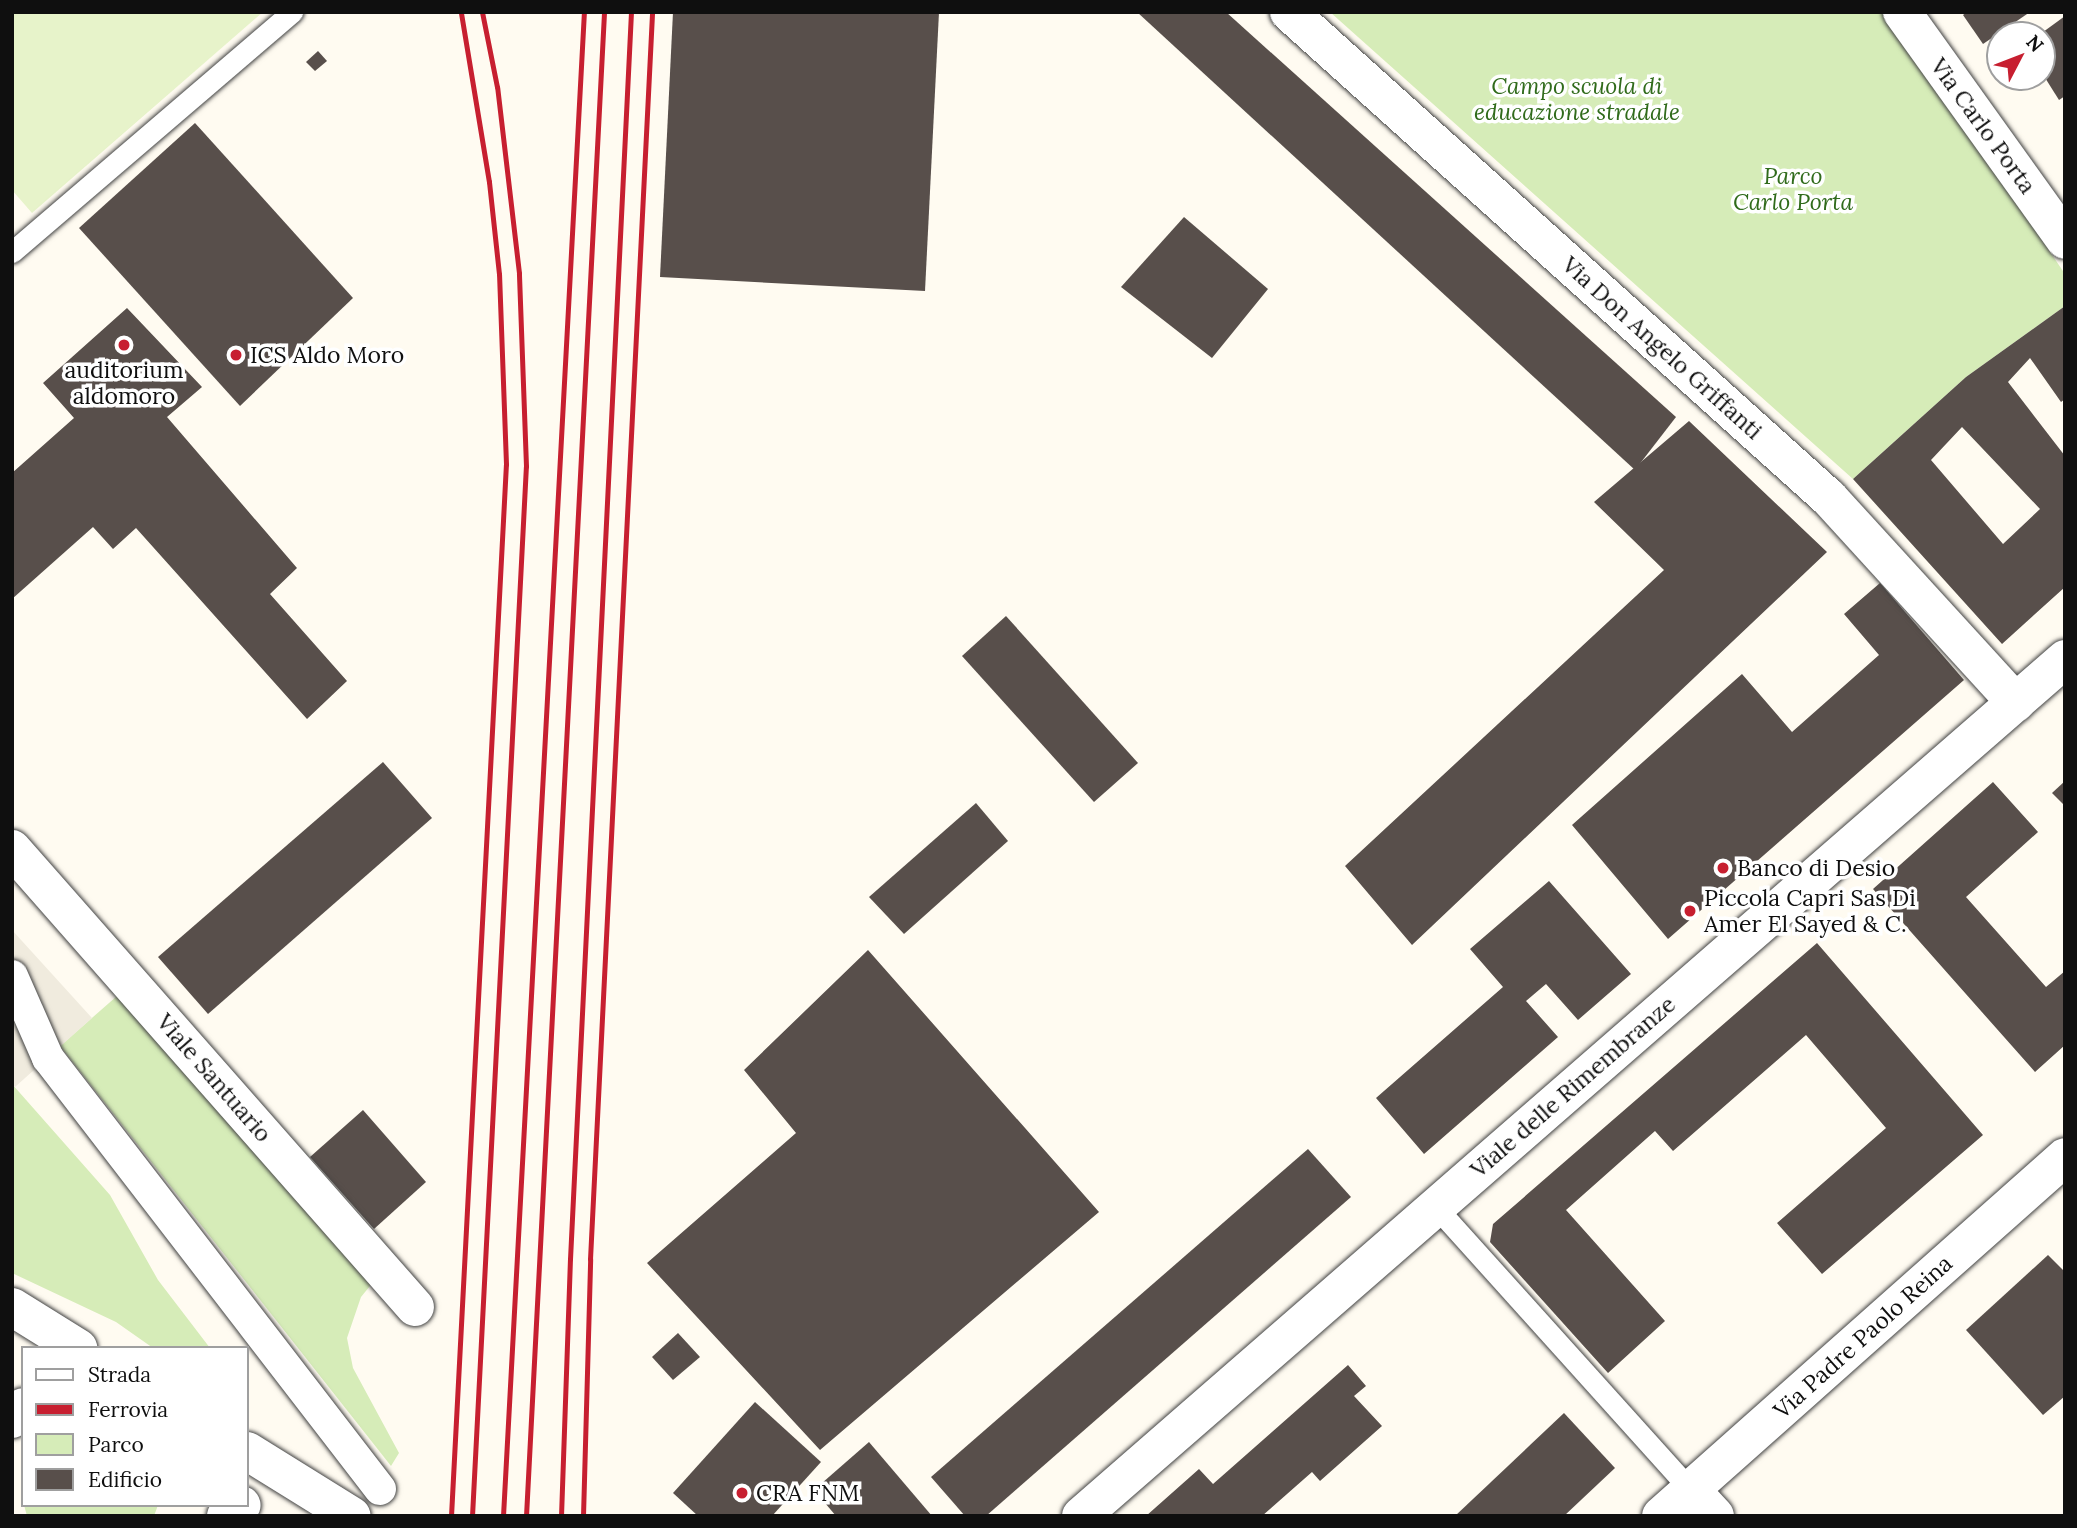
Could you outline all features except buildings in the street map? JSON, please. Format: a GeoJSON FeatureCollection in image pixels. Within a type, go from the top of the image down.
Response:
{"type":"FeatureCollection","features":[{"type":"Feature","properties":{"kind":"street","name":"Via Don Angelo Griffanti"},"geometry":{"type":"LineString","coordinates":[[1289,12],[1829,498],[2016,703]]}},
{"type":"Feature","properties":{"kind":"street","name":"Via Carlo Porta"},"geometry":{"type":"LineString","coordinates":[[1902,12],[2065,240]]}},
{"type":"Feature","properties":{"kind":"street","name":"Viale delle Rimembranze"},"geometry":{"type":"LineString","coordinates":[[1081,1516],[2065,659]]}},
{"type":"Feature","properties":{"kind":"street","name":"Viale Santuario"},"geometry":{"type":"LineString","coordinates":[[12,849],[415,1307]]}},
{"type":"Feature","properties":{"kind":"street"},"geometry":{"type":"LineString","coordinates":[[12,976],[48,1058],[380,1489]]}},
{"type":"Feature","properties":{"kind":"street","name":"Via Padre Paolo Reina"},"geometry":{"type":"LineString","coordinates":[[1661,1516],[1703,1503],[2065,1157]]}},
{"type":"Feature","properties":{"kind":"street"},"geometry":{"type":"LineString","coordinates":[[14,1312],[74,1346]]}},
{"type":"Feature","properties":{"kind":"street"},"geometry":{"type":"LineString","coordinates":[[248,1452],[352,1516]]}},
{"type":"Feature","properties":{"kind":"lane"},"geometry":{"type":"LineString","coordinates":[[12,252],[292,12]]}},
{"type":"Feature","properties":{"kind":"lane"},"geometry":{"type":"LineString","coordinates":[[1435,1206],[1703,1503]]}},
{"type":"Feature","properties":{"kind":"green space"},"geometry":{"type":"Polygon","coordinates":[[[12,12],[263,12],[32,213],[12,190],[12,12]]]}},
{"type":"Feature","properties":{"kind":"green space","name":"Parco Carlo Porta"},"geometry":{"type":"Polygon","coordinates":[[[1330,12],[1887,12],[2065,274],[2065,306],[1966,377],[1853,479],[1330,12]]]}},
{"type":"Feature","properties":{"kind":"green space"},"geometry":{"type":"Polygon","coordinates":[[[117,996],[374,1281],[361,1297],[347,1338],[353,1368],[399,1453],[391,1466],[60,1046],[117,996]]]}},
{"type":"Feature","properties":{"kind":"green space"},"geometry":{"type":"Polygon","coordinates":[[[12,1084],[110,1195],[158,1280],[208,1346],[150,1346],[116,1322],[12,1273],[12,1084]]]}},
{"type":"Feature","properties":{"kind":"green space"},"geometry":{"type":"Polygon","coordinates":[[[25,1507],[157,1507],[154,1516],[27,1516],[25,1507]]]}},
{"type":"Feature","properties":{"kind":"shaded area"},"geometry":{"type":"Polygon","coordinates":[[[12,930],[92,1018],[15,1087],[12,1084],[12,930]]]}},
{"type":"Feature","properties":{"kind":"railway"},"geometry":{"type":"LineString","coordinates":[[451,1516],[506,464],[499,274],[489,182],[461,12]]}},
{"type":"Feature","properties":{"kind":"railway"},"geometry":{"type":"LineString","coordinates":[[472,1516],[526,466],[519,273],[497,87],[482,12]]}},
{"type":"Feature","properties":{"kind":"railway"},"geometry":{"type":"LineString","coordinates":[[503,1516],[584,12]]}},
{"type":"Feature","properties":{"kind":"railway"},"geometry":{"type":"LineString","coordinates":[[526,1516],[604,12]]}},
{"type":"Feature","properties":{"kind":"railway"},"geometry":{"type":"LineString","coordinates":[[561,1516],[570,1259],[631,12]]}},
{"type":"Feature","properties":{"kind":"railway"},"geometry":{"type":"LineString","coordinates":[[583,1516],[590,1259],[652,12]]}},
{"type":"Feature","properties":{"kind":"place","name":"auditorium aldomoro"},"geometry":{"type":"Point","coordinates":[124,345]}},
{"type":"Feature","properties":{"kind":"place","name":"ICS Aldo Moro"},"geometry":{"type":"Point","coordinates":[236,355]}},
{"type":"Feature","properties":{"kind":"place","name":"Banco di Desio"},"geometry":{"type":"Point","coordinates":[1723,868]}},
{"type":"Feature","properties":{"kind":"place","name":"Piccola Capri Sas Di Amer El Sayed & C."},"geometry":{"type":"Point","coordinates":[1690,911]}},
{"type":"Feature","properties":{"kind":"place","name":"CRA FNM"},"geometry":{"type":"Point","coordinates":[742,1493]}},
{"type":"Feature","properties":{"kind":"park label","name":"Campo scuola di educazione stradale"},"geometry":{"type":"Point","coordinates":[1577,99]}}]}
